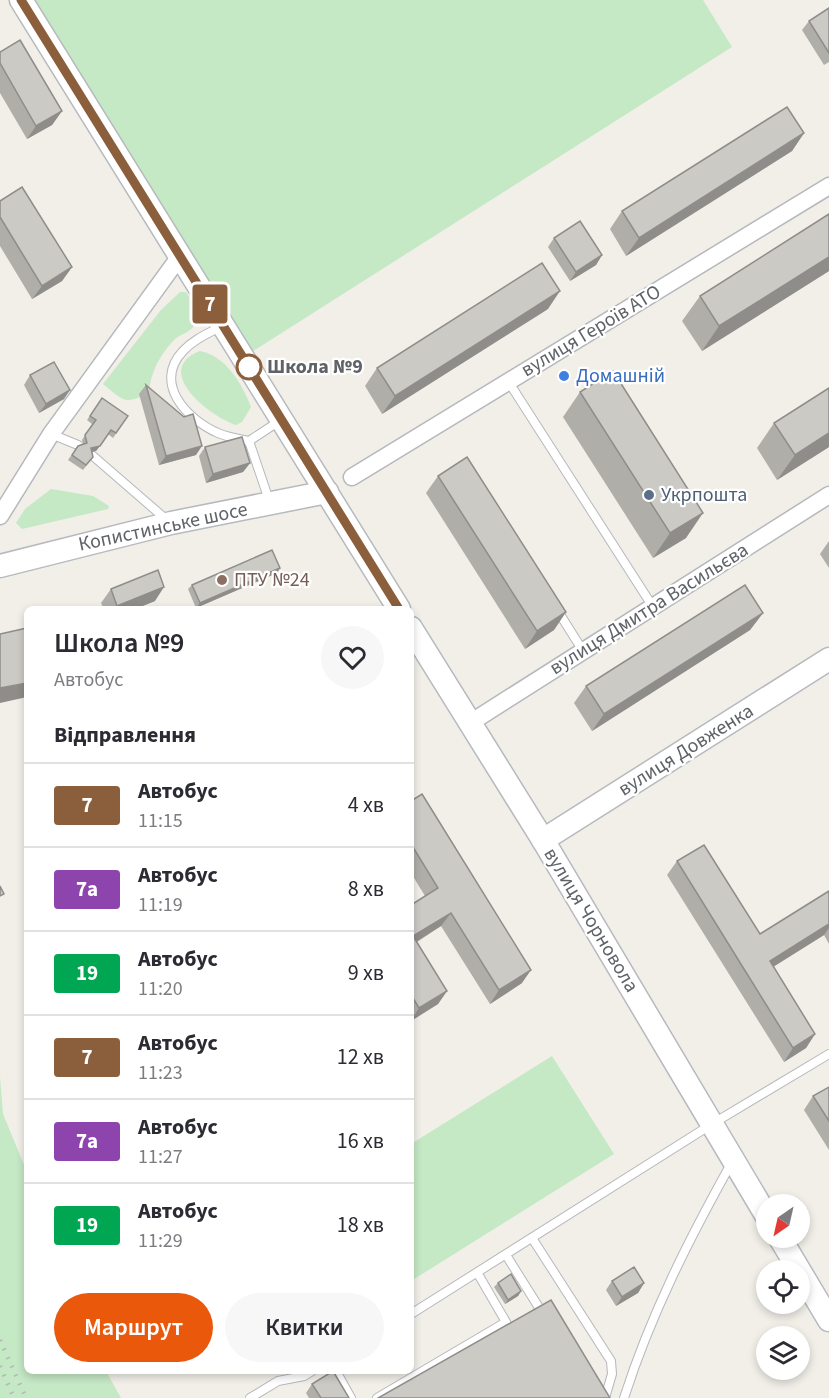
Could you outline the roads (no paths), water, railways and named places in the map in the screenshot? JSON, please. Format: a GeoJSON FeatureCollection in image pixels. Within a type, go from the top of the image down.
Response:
{"type":"FeatureCollection","features":[{"type":"Feature","properties":{"kind":"street"},"geometry":{"type":"LineString","coordinates":[[21,0],[397,606]]}},
{"type":"Feature","properties":{"kind":"street","name":"вулиця Героїв АТО"},"geometry":{"type":"LineString","coordinates":[[352,477],[829,186]]}},
{"type":"Feature","properties":{"kind":"street"},"geometry":{"type":"LineString","coordinates":[[0,516],[51,434],[180,256]]}},
{"type":"Feature","properties":{"kind":"street","name":"Копистинське шосе"},"geometry":{"type":"LineString","coordinates":[[0,566],[171,523],[327,492]]}},
{"type":"Feature","properties":{"kind":"street","name":"вулиця Дмитра Васильєва"},"geometry":{"type":"LineString","coordinates":[[470,723],[829,495]]}},
{"type":"Feature","properties":{"kind":"street","name":"вулиця Чорновола"},"geometry":{"type":"LineString","coordinates":[[414,633],[543,840],[756,1198]]}},
{"type":"Feature","properties":{"kind":"street","name":"вулиця Довженка"},"geometry":{"type":"LineString","coordinates":[[543,840],[829,659]]}},
{"type":"Feature","properties":{"kind":"street"},"geometry":{"type":"LineString","coordinates":[[786,1248],[829,1320]]}},
{"type":"Feature","properties":{"kind":"lane"},"geometry":{"type":"LineString","coordinates":[[224,326],[197,339],[182,352],[173,366],[170,379],[172,393],[182,408],[197,421],[218,433],[249,441],[282,420]]}},
{"type":"Feature","properties":{"kind":"lane"},"geometry":{"type":"LineString","coordinates":[[508,381],[652,607]]}},
{"type":"Feature","properties":{"kind":"lane"},"geometry":{"type":"LineString","coordinates":[[51,434],[78,445]]}},
{"type":"Feature","properties":{"kind":"lane"},"geometry":{"type":"LineString","coordinates":[[249,441],[270,504]]}},
{"type":"Feature","properties":{"kind":"lane"},"geometry":{"type":"LineString","coordinates":[[93,456],[171,523]]}},
{"type":"Feature","properties":{"kind":"lane"},"geometry":{"type":"LineString","coordinates":[[552,603],[583,651]]}},
{"type":"Feature","properties":{"kind":"lane"},"geometry":{"type":"LineString","coordinates":[[414,1312],[478,1274],[712,1124],[829,1054]]}},
{"type":"Feature","properties":{"kind":"lane"},"geometry":{"type":"LineString","coordinates":[[624,1398],[643,1338],[686,1243],[733,1159]]}},
{"type":"Feature","properties":{"kind":"lane"},"geometry":{"type":"LineString","coordinates":[[532,1238],[611,1361],[612,1374],[606,1398]]}},
{"type":"Feature","properties":{"kind":"lane"},"geometry":{"type":"LineString","coordinates":[[506,1255],[548,1322]]}},
{"type":"Feature","properties":{"kind":"lane"},"geometry":{"type":"LineString","coordinates":[[377,1398],[506,1322],[478,1274]]}},
{"type":"Feature","properties":{"kind":"lane"},"geometry":{"type":"LineString","coordinates":[[250,1398],[278,1381],[307,1374]]}},
{"type":"Feature","properties":{"kind":"lane"},"geometry":{"type":"LineString","coordinates":[[338,1374],[351,1398]]}},
{"type":"Feature","properties":{"kind":"railway"},"geometry":{"type":"LineString","coordinates":[[0,1340],[26,1398]]}},
{"type":"Feature","properties":{"kind":"railway"},"geometry":{"type":"LineString","coordinates":[[0,1366],[14,1398]]}},
{"type":"Feature","properties":{"kind":"place","name":"Школа №9"},"geometry":{"type":"Point","coordinates":[249,367]}},
{"type":"Feature","properties":{"kind":"place","name":"Домашній"},"geometry":{"type":"Point","coordinates":[564,376]}},
{"type":"Feature","properties":{"kind":"place","name":"Укрпошта"},"geometry":{"type":"Point","coordinates":[649,495]}},
{"type":"Feature","properties":{"kind":"place","name":"ПТУ №24"},"geometry":{"type":"Point","coordinates":[222,580]}}]}
